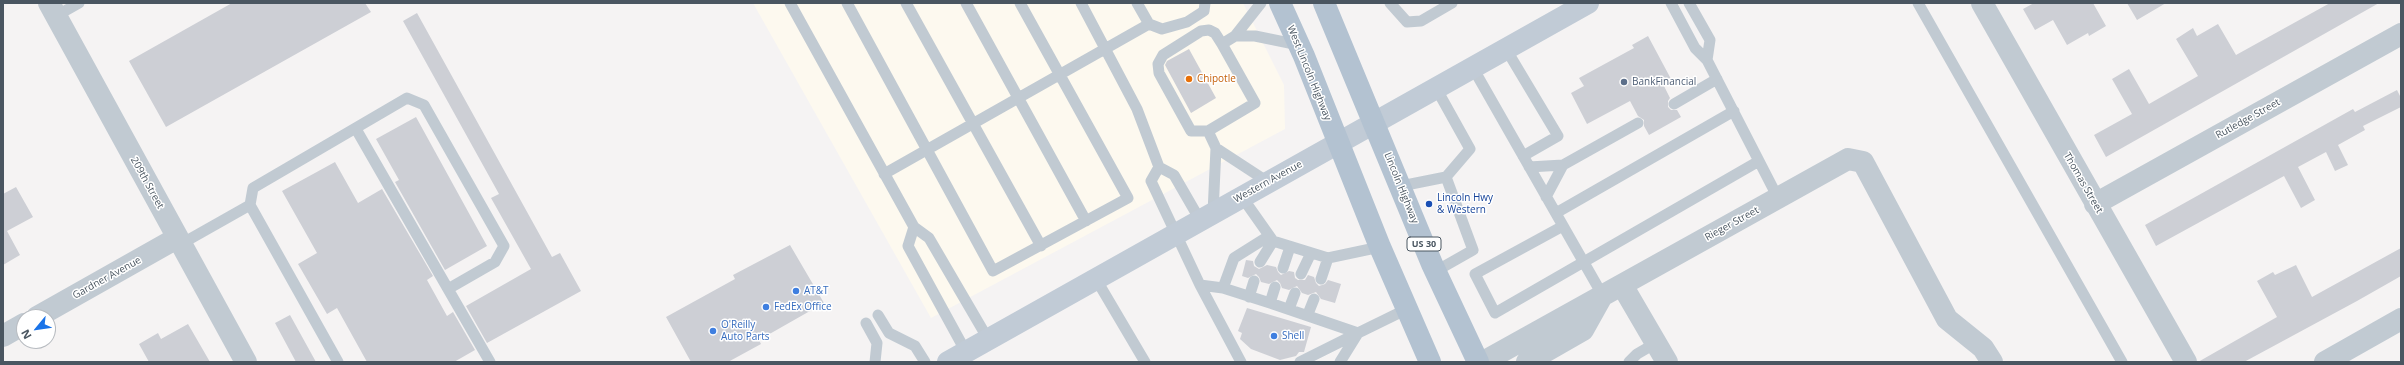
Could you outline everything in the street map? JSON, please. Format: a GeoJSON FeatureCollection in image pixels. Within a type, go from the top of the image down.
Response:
{"type":"FeatureCollection","features":[{"type":"Feature","properties":{"kind":"main road","name":"West Lincoln Highway"},"geometry":{"type":"LineString","coordinates":[[1280,3],[1299,45],[1338,143]]}},
{"type":"Feature","properties":{"kind":"main road","name":"US 30"},"geometry":{"type":"LineString","coordinates":[[1324,3],[1375,123]]}},
{"type":"Feature","properties":{"kind":"main road","name":"Western Avenue"},"geometry":{"type":"LineString","coordinates":[[948,362],[1588,3]]}},
{"type":"Feature","properties":{"kind":"main road","name":"Lincoln Highway"},"geometry":{"type":"LineString","coordinates":[[1375,123],[1436,271],[1478,362]]}},
{"type":"Feature","properties":{"kind":"main road"},"geometry":{"type":"LineString","coordinates":[[1338,143],[1430,362]]}},
{"type":"Feature","properties":{"kind":"street","name":"Thomas Street"},"geometry":{"type":"LineString","coordinates":[[1982,3],[2186,362]]}},
{"type":"Feature","properties":{"kind":"street","name":"209th Street"},"geometry":{"type":"LineString","coordinates":[[52,9],[246,362]]}},
{"type":"Feature","properties":{"kind":"street","name":"Rutledge Street"},"geometry":{"type":"LineString","coordinates":[[2095,204],[2401,34]]}},
{"type":"Feature","properties":{"kind":"street","name":"Rieger Street"},"geometry":{"type":"LineString","coordinates":[[1483,362],[1848,159],[1863,162],[1947,319],[1983,348],[1992,362]]}},
{"type":"Feature","properties":{"kind":"street","name":"Gardner Avenue"},"geometry":{"type":"LineString","coordinates":[[52,309],[179,241]]}},
{"type":"Feature","properties":{"kind":"street"},"geometry":{"type":"LineString","coordinates":[[1622,285],[1667,362]]}},
{"type":"Feature","properties":{"kind":"street","name":"Rieger Street"},"geometry":{"type":"LineString","coordinates":[[1527,362],[1583,330],[1603,296]]}},
{"type":"Feature","properties":{"kind":"street"},"geometry":{"type":"LineString","coordinates":[[2325,362],[2401,319]]}},
{"type":"Feature","properties":{"kind":"street"},"geometry":{"type":"LineString","coordinates":[[3,336],[16,329]]}},
{"type":"Feature","properties":{"kind":"lane"},"geometry":{"type":"LineString","coordinates":[[52,9],[79,3]]}},
{"type":"Feature","properties":{"kind":"lane"},"geometry":{"type":"LineString","coordinates":[[790,3],[914,227],[930,238],[988,339]]}},
{"type":"Feature","properties":{"kind":"lane"},"geometry":{"type":"LineString","coordinates":[[847,3],[994,271],[1128,198],[1020,3]]}},
{"type":"Feature","properties":{"kind":"lane"},"geometry":{"type":"LineString","coordinates":[[906,3],[1041,246]]}},
{"type":"Feature","properties":{"kind":"lane"},"geometry":{"type":"LineString","coordinates":[[966,3],[1086,221]]}},
{"type":"Feature","properties":{"kind":"lane"},"geometry":{"type":"LineString","coordinates":[[1081,3],[1137,109],[1159,167],[1174,175],[1207,217]]}},
{"type":"Feature","properties":{"kind":"lane"},"geometry":{"type":"LineString","coordinates":[[1137,3],[1149,24],[1162,29],[1187,22],[1204,11],[1205,3]]}},
{"type":"Feature","properties":{"kind":"lane"},"geometry":{"type":"LineString","coordinates":[[1222,44],[1235,36],[1261,3]]}},
{"type":"Feature","properties":{"kind":"lane"},"geometry":{"type":"LineString","coordinates":[[1390,3],[1407,22],[1421,21],[1452,3]]}},
{"type":"Feature","properties":{"kind":"lane"},"geometry":{"type":"LineString","coordinates":[[1671,3],[1694,48],[1708,60],[1778,198]]}},
{"type":"Feature","properties":{"kind":"lane"},"geometry":{"type":"LineString","coordinates":[[1689,3],[1710,40],[1708,60]]}},
{"type":"Feature","properties":{"kind":"lane"},"geometry":{"type":"LineString","coordinates":[[1918,3],[2122,362]]}},
{"type":"Feature","properties":{"kind":"lane"},"geometry":{"type":"LineString","coordinates":[[884,174],[1149,24]]}},
{"type":"Feature","properties":{"kind":"lane"},"geometry":{"type":"LineString","coordinates":[[1208,30],[1215,33],[1222,44],[1255,103],[1208,131],[1191,131],[1159,72],[1158,64],[1163,55],[1201,31],[1208,30]]}},
{"type":"Feature","properties":{"kind":"lane"},"geometry":{"type":"LineString","coordinates":[[1235,36],[1255,36],[1299,45]]}},
{"type":"Feature","properties":{"kind":"lane"},"geometry":{"type":"LineString","coordinates":[[1506,49],[1558,136],[1523,156]]}},
{"type":"Feature","properties":{"kind":"lane"},"geometry":{"type":"LineString","coordinates":[[1473,68],[1603,296]]}},
{"type":"Feature","properties":{"kind":"lane"},"geometry":{"type":"LineString","coordinates":[[1674,104],[1717,79]]}},
{"type":"Feature","properties":{"kind":"lane"},"geometry":{"type":"LineString","coordinates":[[1400,186],[1446,177],[1470,149],[1436,88]]}},
{"type":"Feature","properties":{"kind":"lane"},"geometry":{"type":"LineString","coordinates":[[338,362],[250,205],[252,188],[407,98],[424,105],[504,246],[495,262],[448,289]]}},
{"type":"Feature","properties":{"kind":"lane"},"geometry":{"type":"LineString","coordinates":[[1556,213],[1734,111]]}},
{"type":"Feature","properties":{"kind":"lane"},"geometry":{"type":"LineString","coordinates":[[1529,167],[1563,164],[1638,123]]}},
{"type":"Feature","properties":{"kind":"lane"},"geometry":{"type":"LineString","coordinates":[[356,128],[490,362]]}},
{"type":"Feature","properties":{"kind":"lane"},"geometry":{"type":"LineString","coordinates":[[1208,131],[1216,148],[1268,182]]}},
{"type":"Feature","properties":{"kind":"lane"},"geometry":{"type":"LineString","coordinates":[[1207,217],[1216,148]]}},
{"type":"Feature","properties":{"kind":"lane"},"geometry":{"type":"LineString","coordinates":[[1563,226],[1475,274],[1495,313],[1759,161]]}},
{"type":"Feature","properties":{"kind":"lane"},"geometry":{"type":"LineString","coordinates":[[1546,197],[1563,164]]}},
{"type":"Feature","properties":{"kind":"lane"},"geometry":{"type":"LineString","coordinates":[[1159,167],[1150,181],[1200,285],[1240,362]]}},
{"type":"Feature","properties":{"kind":"lane"},"geometry":{"type":"LineString","coordinates":[[1436,271],[1472,250],[1446,177]]}},
{"type":"Feature","properties":{"kind":"lane"},"geometry":{"type":"LineString","coordinates":[[1242,197],[1271,239],[1290,247],[1328,258],[1380,246]]}},
{"type":"Feature","properties":{"kind":"lane"},"geometry":{"type":"LineString","coordinates":[[179,241],[250,205]]}},
{"type":"Feature","properties":{"kind":"lane"},"geometry":{"type":"LineString","coordinates":[[914,227],[908,246],[966,352]]}},
{"type":"Feature","properties":{"kind":"lane"},"geometry":{"type":"LineString","coordinates":[[1260,262],[1271,239]]}},
{"type":"Feature","properties":{"kind":"lane"},"geometry":{"type":"LineString","coordinates":[[1223,288],[1234,258],[1271,239]]}},
{"type":"Feature","properties":{"kind":"lane"},"geometry":{"type":"LineString","coordinates":[[1283,268],[1290,247]]}},
{"type":"Feature","properties":{"kind":"lane"},"geometry":{"type":"LineString","coordinates":[[1302,274],[1311,253]]}},
{"type":"Feature","properties":{"kind":"lane"},"geometry":{"type":"LineString","coordinates":[[1321,279],[1328,258]]}},
{"type":"Feature","properties":{"kind":"lane"},"geometry":{"type":"LineString","coordinates":[[1096,279],[1144,362]]}},
{"type":"Feature","properties":{"kind":"lane"},"geometry":{"type":"LineString","coordinates":[[1249,296],[1254,281]]}},
{"type":"Feature","properties":{"kind":"lane"},"geometry":{"type":"LineString","coordinates":[[1200,285],[1223,288],[1308,314],[1358,333]]}},
{"type":"Feature","properties":{"kind":"lane"},"geometry":{"type":"LineString","coordinates":[[1270,303],[1275,287]]}},
{"type":"Feature","properties":{"kind":"lane"},"geometry":{"type":"LineString","coordinates":[[1289,309],[1295,293]]}},
{"type":"Feature","properties":{"kind":"lane"},"geometry":{"type":"LineString","coordinates":[[1308,314],[1314,299]]}},
{"type":"Feature","properties":{"kind":"lane"},"geometry":{"type":"LineString","coordinates":[[1300,362],[1407,309]]}},
{"type":"Feature","properties":{"kind":"lane"},"geometry":{"type":"LineString","coordinates":[[878,315],[889,333],[915,346],[925,362]]}},
{"type":"Feature","properties":{"kind":"lane"},"geometry":{"type":"LineString","coordinates":[[866,322],[877,343],[875,362]]}},
{"type":"Feature","properties":{"kind":"lane"},"geometry":{"type":"LineString","coordinates":[[1340,362],[1358,333]]}},
{"type":"Feature","properties":{"kind":"lane"},"geometry":{"type":"LineString","coordinates":[[1629,362],[1637,354],[1656,343]]}},
{"type":"Feature","properties":{"kind":"shaded area"},"geometry":{"type":"Polygon","coordinates":[[[753,3],[1243,3],[1284,85],[1285,129],[931,318],[753,3]]]}},
{"type":"Feature","properties":{"kind":"building"},"geometry":{"type":"Polygon","coordinates":[[[232,3],[365,3],[371,12],[166,127],[129,61],[232,3]]]}},
{"type":"Feature","properties":{"kind":"building"},"geometry":{"type":"Polygon","coordinates":[[[2034,3],[2093,3],[2106,26],[2089,36],[2088,33],[2067,45],[2053,20],[2035,30],[2023,9],[2034,3]]]}},
{"type":"Feature","properties":{"kind":"building"},"geometry":{"type":"Polygon","coordinates":[[[2127,3],[2166,3],[2137,20],[2127,3]]]}},
{"type":"Feature","properties":{"kind":"building"},"geometry":{"type":"Polygon","coordinates":[[[2330,3],[2379,3],[2106,157],[2094,135],[2132,114],[2112,79],[2129,69],[2149,104],[2198,76],[2176,39],[2193,28],[2197,36],[2218,24],[2236,55],[2330,3]]]}},
{"type":"Feature","properties":{"kind":"building"},"geometry":{"type":"Polygon","coordinates":[[[417,13],[552,257],[560,253],[581,291],[487,343],[466,306],[531,269],[491,198],[499,194],[403,21],[417,13]]]}},
{"type":"Feature","properties":{"kind":"building","name":"BankFinancial"},"geometry":{"type":"Polygon","coordinates":[[[1648,36],[1671,79],[1663,84],[1670,98],[1668,101],[1668,107],[1671,110],[1677,110],[1681,117],[1649,135],[1644,126],[1644,120],[1638,116],[1630,101],[1587,124],[1571,93],[1584,86],[1579,78],[1634,48],[1632,45],[1648,36]]]}},
{"type":"Feature","properties":{"kind":"building","name":"Chipotle"},"geometry":{"type":"Polygon","coordinates":[[[1189,49],[1216,98],[1191,113],[1165,65],[1167,61],[1189,49]]]}},
{"type":"Feature","properties":{"kind":"building"},"geometry":{"type":"Polygon","coordinates":[[[2397,90],[2401,98],[2401,107],[2363,126],[2365,130],[2338,145],[2348,165],[2335,171],[2326,152],[2298,167],[2315,200],[2301,208],[2284,176],[2156,246],[2145,225],[2353,109],[2355,112],[2397,90]]]}},
{"type":"Feature","properties":{"kind":"building"},"geometry":{"type":"Polygon","coordinates":[[[416,117],[487,246],[445,270],[395,182],[399,180],[376,139],[416,117]]]}},
{"type":"Feature","properties":{"kind":"building"},"geometry":{"type":"Polygon","coordinates":[[[335,162],[358,203],[382,189],[433,276],[427,280],[447,316],[453,312],[475,350],[454,362],[367,362],[337,308],[327,314],[298,264],[317,253],[282,191],[335,162]]]}},
{"type":"Feature","properties":{"kind":"building"},"geometry":{"type":"Polygon","coordinates":[[[16,187],[33,217],[7,231],[20,255],[3,265],[3,194],[16,187]]]}},
{"type":"Feature","properties":{"kind":"building"},"geometry":{"type":"Polygon","coordinates":[[[790,245],[824,303],[759,340],[761,344],[728,362],[691,362],[666,317],[735,279],[733,275],[790,245]]]}},
{"type":"Feature","properties":{"kind":"building"},"geometry":{"type":"Polygon","coordinates":[[[2401,248],[2401,276],[2357,301],[2244,362],[2198,362],[2277,317],[2257,281],[2273,272],[2275,275],[2296,265],[2312,297],[2401,248]]]}},
{"type":"Feature","properties":{"kind":"building"},"geometry":{"type":"Polygon","coordinates":[[[1246,260],[1253,261],[1254,266],[1259,269],[1267,265],[1276,267],[1281,275],[1289,271],[1294,272],[1295,278],[1298,280],[1305,280],[1308,275],[1314,277],[1319,286],[1325,284],[1328,280],[1341,284],[1335,303],[1321,299],[1316,292],[1308,295],[1302,293],[1297,286],[1289,290],[1282,288],[1277,280],[1269,284],[1261,282],[1256,274],[1248,278],[1242,276],[1246,260]]]}},
{"type":"Feature","properties":{"kind":"building","name":"Shell"},"geometry":{"type":"Polygon","coordinates":[[[1247,308],[1311,327],[1304,352],[1299,352],[1296,356],[1280,360],[1251,349],[1240,339],[1242,333],[1238,331],[1247,308]]]}},
{"type":"Feature","properties":{"kind":"building"},"geometry":{"type":"Polygon","coordinates":[[[290,315],[316,362],[296,362],[275,323],[290,315]]]}},
{"type":"Feature","properties":{"kind":"building"},"geometry":{"type":"Polygon","coordinates":[[[188,324],[210,362],[149,362],[139,344],[158,333],[161,339],[188,324]]]}},
{"type":"Feature","properties":{"kind":"place","name":"Chipotle"},"geometry":{"type":"Point","coordinates":[1189,79]}},
{"type":"Feature","properties":{"kind":"place","name":"BankFinancial"},"geometry":{"type":"Point","coordinates":[1624,82]}},
{"type":"Feature","properties":{"kind":"place","name":"Lincoln Hwy & Western"},"geometry":{"type":"Point","coordinates":[1429,204]}},
{"type":"Feature","properties":{"kind":"place","name":"AT&T"},"geometry":{"type":"Point","coordinates":[796,291]}},
{"type":"Feature","properties":{"kind":"place","name":"FedEx Office"},"geometry":{"type":"Point","coordinates":[766,307]}},
{"type":"Feature","properties":{"kind":"place","name":"O'Reilly Auto Parts"},"geometry":{"type":"Point","coordinates":[713,331]}},
{"type":"Feature","properties":{"kind":"place","name":"Shell"},"geometry":{"type":"Point","coordinates":[1274,336]}}]}
